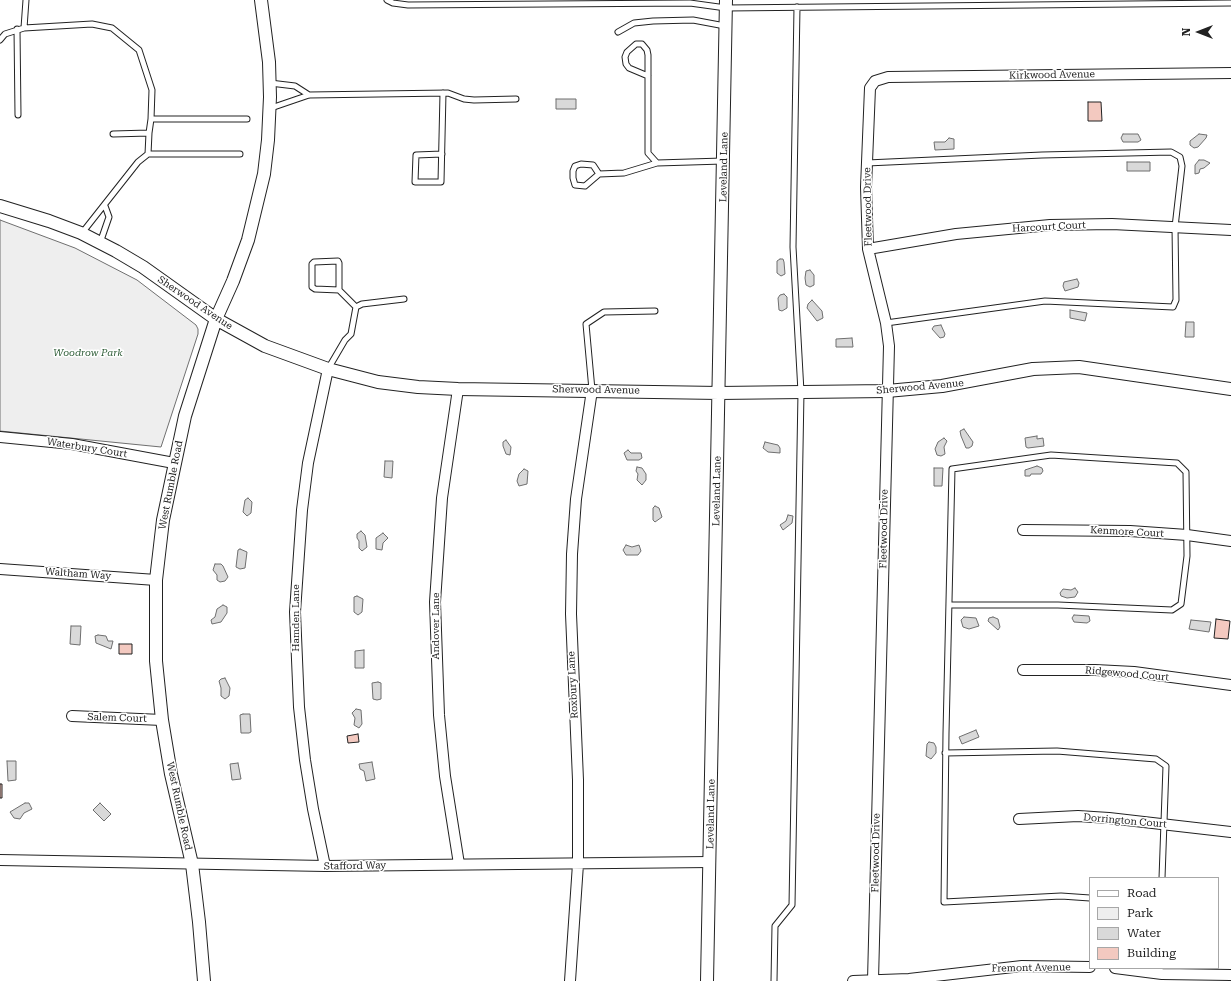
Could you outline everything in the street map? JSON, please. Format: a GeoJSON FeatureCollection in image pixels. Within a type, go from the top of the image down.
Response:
{"type":"FeatureCollection","features":[{"type":"Feature","properties":{"kind":"street","name":"West Rumble Road"},"geometry":{"type":"LineString","coordinates":[[204,981],[192,864],[171,774],[162,720],[156,662],[156,580],[163,520],[174,463],[189,402],[216,319],[233,281],[248,240],[264,174],[270,108],[270,83],[266,28],[261,0]]}},
{"type":"Feature","properties":{"kind":"street","name":"Leveland Lane"},"geometry":{"type":"LineString","coordinates":[[707,981],[726,4]]}},
{"type":"Feature","properties":{"kind":"street","name":"Kirkwood Avenue"},"geometry":{"type":"LineString","coordinates":[[875,81],[888,77],[1231,73]]}},
{"type":"Feature","properties":{"kind":"street","name":"Fleetwood Drive"},"geometry":{"type":"LineString","coordinates":[[873,980],[889,346],[886,323],[868,249],[867,163],[869,95],[870,88],[875,81]]}},
{"type":"Feature","properties":{"kind":"street","name":"Sherwood Avenue"},"geometry":{"type":"LineString","coordinates":[[0,206],[49,221],[81,233],[100,243],[143,267],[216,319],[265,346],[328,370],[378,382],[418,387],[458,389],[719,393],[888,391],[942,386],[1033,369],[1056,366],[1079,366],[1231,389]]}},
{"type":"Feature","properties":{"kind":"street","name":"Harcourt Court"},"geometry":{"type":"LineString","coordinates":[[868,249],[956,234],[1050,225],[1112,224],[1231,230]]}},
{"type":"Feature","properties":{"kind":"street","name":"Hamden Lane"},"geometry":{"type":"LineString","coordinates":[[326,866],[313,809],[304,752],[298,691],[296,612],[302,510],[314,432],[328,370]]}},
{"type":"Feature","properties":{"kind":"street","name":"Andover Lane"},"geometry":{"type":"LineString","coordinates":[[458,389],[442,498],[435,609],[439,715],[445,776],[459,864]]}},
{"type":"Feature","properties":{"kind":"street","name":"Roxbury Lane"},"geometry":{"type":"LineString","coordinates":[[570,981],[578,864],[578,780],[571,614],[572,554],[576,499],[592,390]]}},
{"type":"Feature","properties":{"kind":"street","name":"Waterbury Court"},"geometry":{"type":"LineString","coordinates":[[0,437],[72,444],[174,463]]}},
{"type":"Feature","properties":{"kind":"street","name":"Kenmore Court"},"geometry":{"type":"LineString","coordinates":[[1023,530],[1095,530],[1188,535],[1231,540]]}},
{"type":"Feature","properties":{"kind":"street","name":"Waltham Way"},"geometry":{"type":"LineString","coordinates":[[0,569],[156,580]]}},
{"type":"Feature","properties":{"kind":"street","name":"Ridgewood Court"},"geometry":{"type":"LineString","coordinates":[[1023,670],[1095,670],[1134,672],[1231,685]]}},
{"type":"Feature","properties":{"kind":"street","name":"Salem Court"},"geometry":{"type":"LineString","coordinates":[[72,716],[162,720]]}},
{"type":"Feature","properties":{"kind":"street","name":"Dorrington Court"},"geometry":{"type":"LineString","coordinates":[[1019,820],[1078,816],[1231,832]]}},
{"type":"Feature","properties":{"kind":"street","name":"Stafford Way"},"geometry":{"type":"LineString","coordinates":[[0,860],[326,866],[710,862]]}},
{"type":"Feature","properties":{"kind":"street","name":"Fremont Avenue"},"geometry":{"type":"LineString","coordinates":[[853,981],[909,979],[1022,966],[1089,967]]}},
{"type":"Feature","properties":{"kind":"street"},"geometry":{"type":"LineString","coordinates":[[1124,969],[1162,974],[1231,975]]}},
{"type":"Feature","properties":{"kind":"lane"},"geometry":{"type":"LineString","coordinates":[[24,28],[26,0]]}},
{"type":"Feature","properties":{"kind":"lane"},"geometry":{"type":"LineString","coordinates":[[387,0],[393,3],[408,5],[690,1],[797,7],[1231,3]]}},
{"type":"Feature","properties":{"kind":"lane"},"geometry":{"type":"LineString","coordinates":[[774,981],[775,926],[792,906],[801,392],[793,247],[797,7]]}},
{"type":"Feature","properties":{"kind":"lane"},"geometry":{"type":"LineString","coordinates":[[618,32],[634,22],[693,20],[726,26]]}},
{"type":"Feature","properties":{"kind":"lane"},"geometry":{"type":"LineString","coordinates":[[0,40],[5,34],[24,28],[92,24],[112,28],[139,50],[152,90],[148,154]]}},
{"type":"Feature","properties":{"kind":"lane"},"geometry":{"type":"LineString","coordinates":[[17,29],[18,115]]}},
{"type":"Feature","properties":{"kind":"lane"},"geometry":{"type":"LineString","coordinates":[[648,76],[629,68],[626,64],[625,57],[627,52],[630,47],[636,44],[642,44],[647,50],[648,76],[648,153],[657,163]]}},
{"type":"Feature","properties":{"kind":"lane"},"geometry":{"type":"LineString","coordinates":[[270,83],[295,86],[310,95]]}},
{"type":"Feature","properties":{"kind":"lane"},"geometry":{"type":"LineString","coordinates":[[442,154],[416,156],[415,182],[441,182],[442,154],[443,93]]}},
{"type":"Feature","properties":{"kind":"lane"},"geometry":{"type":"LineString","coordinates":[[270,108],[310,95],[443,93],[474,100],[516,99]]}},
{"type":"Feature","properties":{"kind":"lane"},"geometry":{"type":"LineString","coordinates":[[151,119],[247,119]]}},
{"type":"Feature","properties":{"kind":"lane"},"geometry":{"type":"LineString","coordinates":[[113,134],[149,133]]}},
{"type":"Feature","properties":{"kind":"lane"},"geometry":{"type":"LineString","coordinates":[[867,163],[1042,155],[1172,152],[1180,157],[1182,166],[1175,227],[1176,300],[1173,307],[1045,301],[886,323]]}},
{"type":"Feature","properties":{"kind":"lane"},"geometry":{"type":"LineString","coordinates":[[81,233],[105,206],[138,162],[148,154],[240,154]]}},
{"type":"Feature","properties":{"kind":"lane"},"geometry":{"type":"LineString","coordinates":[[599,174],[593,165],[581,164],[575,166],[573,178],[575,185],[585,186],[599,174],[624,173],[657,163],[724,161]]}},
{"type":"Feature","properties":{"kind":"lane"},"geometry":{"type":"LineString","coordinates":[[100,243],[109,217],[105,206]]}},
{"type":"Feature","properties":{"kind":"lane"},"geometry":{"type":"LineString","coordinates":[[339,290],[340,263],[338,261],[314,262],[312,264],[312,287],[315,289],[339,290],[356,307]]}},
{"type":"Feature","properties":{"kind":"lane"},"geometry":{"type":"LineString","coordinates":[[356,307],[362,304],[404,300]]}},
{"type":"Feature","properties":{"kind":"lane"},"geometry":{"type":"LineString","coordinates":[[328,370],[345,340],[351,334],[356,307]]}},
{"type":"Feature","properties":{"kind":"lane"},"geometry":{"type":"LineString","coordinates":[[592,390],[586,324],[604,312],[655,311]]}},
{"type":"Feature","properties":{"kind":"lane"},"geometry":{"type":"LineString","coordinates":[[949,605],[1058,605],[1172,610],[1181,604],[1188,535],[1186,472],[1177,463],[1052,455],[960,466],[952,469],[945,754],[944,902],[1061,896],[1089,898]]}},
{"type":"Feature","properties":{"kind":"lane"},"geometry":{"type":"LineString","coordinates":[[945,754],[1057,750],[1156,759],[1166,766],[1162,877]]}},
{"type":"Feature","properties":{"kind":"green space","name":"Woodrow Park"},"geometry":{"type":"Polygon","coordinates":[[[0,220],[75,248],[137,280],[196,325],[198,334],[161,447],[0,431],[0,220]]]}},
{"type":"Feature","properties":{"kind":"water"},"geometry":{"type":"Polygon","coordinates":[[[556,99],[576,99],[576,109],[556,109],[556,99]]]}},
{"type":"Feature","properties":{"kind":"water"},"geometry":{"type":"Polygon","coordinates":[[[1123,134],[1138,134],[1141,140],[1138,142],[1123,142],[1121,138],[1123,134]]]}},
{"type":"Feature","properties":{"kind":"water"},"geometry":{"type":"Polygon","coordinates":[[[1199,134],[1207,135],[1198,147],[1194,148],[1190,145],[1190,141],[1199,134]]]}},
{"type":"Feature","properties":{"kind":"water"},"geometry":{"type":"Polygon","coordinates":[[[949,138],[954,139],[954,149],[935,150],[934,142],[945,142],[949,138]]]}},
{"type":"Feature","properties":{"kind":"water"},"geometry":{"type":"Polygon","coordinates":[[[1199,160],[1204,160],[1210,163],[1204,168],[1200,169],[1199,173],[1195,174],[1195,165],[1199,160]]]}},
{"type":"Feature","properties":{"kind":"water"},"geometry":{"type":"Polygon","coordinates":[[[1127,162],[1150,162],[1150,171],[1127,171],[1127,162]]]}},
{"type":"Feature","properties":{"kind":"water"},"geometry":{"type":"Polygon","coordinates":[[[783,259],[784,262],[785,274],[781,276],[777,273],[777,261],[783,259]]]}},
{"type":"Feature","properties":{"kind":"water"},"geometry":{"type":"Polygon","coordinates":[[[810,270],[814,275],[814,285],[810,287],[806,285],[805,278],[806,271],[810,270]]]}},
{"type":"Feature","properties":{"kind":"water"},"geometry":{"type":"Polygon","coordinates":[[[1077,279],[1079,283],[1078,287],[1065,291],[1063,286],[1064,282],[1077,279]]]}},
{"type":"Feature","properties":{"kind":"water"},"geometry":{"type":"Polygon","coordinates":[[[784,294],[787,297],[787,308],[782,311],[779,310],[778,298],[780,295],[784,294]]]}},
{"type":"Feature","properties":{"kind":"water"},"geometry":{"type":"Polygon","coordinates":[[[812,300],[822,311],[823,318],[817,321],[807,308],[808,304],[812,300]]]}},
{"type":"Feature","properties":{"kind":"water"},"geometry":{"type":"Polygon","coordinates":[[[1070,310],[1087,313],[1085,321],[1070,318],[1070,310]]]}},
{"type":"Feature","properties":{"kind":"water"},"geometry":{"type":"Polygon","coordinates":[[[1186,322],[1194,322],[1194,337],[1185,337],[1186,322]]]}},
{"type":"Feature","properties":{"kind":"water"},"geometry":{"type":"Polygon","coordinates":[[[941,325],[945,334],[944,337],[940,338],[932,329],[934,326],[941,325]]]}},
{"type":"Feature","properties":{"kind":"water"},"geometry":{"type":"Polygon","coordinates":[[[852,338],[853,347],[836,347],[836,339],[852,338]]]}},
{"type":"Feature","properties":{"kind":"water"},"geometry":{"type":"Polygon","coordinates":[[[964,429],[973,442],[972,446],[969,448],[966,448],[961,436],[960,431],[964,429]]]}},
{"type":"Feature","properties":{"kind":"water"},"geometry":{"type":"Polygon","coordinates":[[[1037,436],[1037,439],[1043,438],[1044,446],[1026,447],[1025,438],[1037,436]]]}},
{"type":"Feature","properties":{"kind":"water"},"geometry":{"type":"Polygon","coordinates":[[[944,438],[947,441],[944,447],[945,454],[941,456],[937,455],[935,449],[938,442],[944,438]]]}},
{"type":"Feature","properties":{"kind":"water"},"geometry":{"type":"Polygon","coordinates":[[[506,440],[511,447],[510,455],[506,454],[503,446],[503,442],[506,440]]]}},
{"type":"Feature","properties":{"kind":"water"},"geometry":{"type":"Polygon","coordinates":[[[765,442],[778,445],[780,448],[780,453],[768,452],[763,448],[765,442]]]}},
{"type":"Feature","properties":{"kind":"water"},"geometry":{"type":"Polygon","coordinates":[[[628,450],[631,453],[641,453],[642,458],[639,460],[627,460],[624,453],[628,450]]]}},
{"type":"Feature","properties":{"kind":"water"},"geometry":{"type":"Polygon","coordinates":[[[385,461],[393,461],[392,478],[384,477],[385,461]]]}},
{"type":"Feature","properties":{"kind":"water"},"geometry":{"type":"Polygon","coordinates":[[[1037,466],[1042,468],[1043,471],[1041,474],[1031,474],[1030,476],[1025,476],[1025,470],[1037,466]]]}},
{"type":"Feature","properties":{"kind":"water"},"geometry":{"type":"Polygon","coordinates":[[[637,467],[642,468],[646,474],[646,480],[642,485],[637,480],[637,467]]]}},
{"type":"Feature","properties":{"kind":"water"},"geometry":{"type":"Polygon","coordinates":[[[934,468],[943,468],[942,486],[934,486],[934,468]]]}},
{"type":"Feature","properties":{"kind":"water"},"geometry":{"type":"Polygon","coordinates":[[[524,469],[528,471],[527,484],[519,486],[517,481],[519,474],[524,469]]]}},
{"type":"Feature","properties":{"kind":"water"},"geometry":{"type":"Polygon","coordinates":[[[248,498],[252,502],[251,513],[247,516],[243,512],[245,500],[248,498]]]}},
{"type":"Feature","properties":{"kind":"water"},"geometry":{"type":"Polygon","coordinates":[[[655,506],[659,508],[662,517],[655,522],[653,520],[653,508],[655,506]]]}},
{"type":"Feature","properties":{"kind":"water"},"geometry":{"type":"Polygon","coordinates":[[[788,515],[793,516],[792,523],[783,530],[780,525],[786,521],[788,515]]]}},
{"type":"Feature","properties":{"kind":"water"},"geometry":{"type":"Polygon","coordinates":[[[361,531],[365,535],[367,547],[362,551],[359,548],[359,541],[357,538],[357,534],[361,531]]]}},
{"type":"Feature","properties":{"kind":"water"},"geometry":{"type":"Polygon","coordinates":[[[383,533],[388,538],[383,543],[382,550],[376,549],[376,538],[383,533]]]}},
{"type":"Feature","properties":{"kind":"water"},"geometry":{"type":"Polygon","coordinates":[[[626,545],[632,547],[639,545],[641,551],[638,555],[626,555],[623,550],[626,545]]]}},
{"type":"Feature","properties":{"kind":"water"},"geometry":{"type":"Polygon","coordinates":[[[240,549],[247,552],[245,568],[240,569],[236,567],[238,550],[240,549]]]}},
{"type":"Feature","properties":{"kind":"water"},"geometry":{"type":"Polygon","coordinates":[[[215,564],[221,564],[223,566],[228,577],[225,581],[220,582],[217,580],[217,575],[213,570],[215,564]]]}},
{"type":"Feature","properties":{"kind":"water"},"geometry":{"type":"Polygon","coordinates":[[[1075,588],[1078,592],[1075,597],[1067,598],[1061,596],[1060,593],[1063,589],[1071,590],[1075,588]]]}},
{"type":"Feature","properties":{"kind":"water"},"geometry":{"type":"Polygon","coordinates":[[[357,596],[363,599],[362,612],[358,615],[354,612],[354,597],[357,596]]]}},
{"type":"Feature","properties":{"kind":"water"},"geometry":{"type":"Polygon","coordinates":[[[223,605],[227,607],[227,613],[221,622],[212,624],[211,620],[215,617],[217,609],[223,605]]]}},
{"type":"Feature","properties":{"kind":"water"},"geometry":{"type":"Polygon","coordinates":[[[1074,615],[1089,616],[1090,621],[1087,623],[1074,622],[1072,618],[1074,615]]]}},
{"type":"Feature","properties":{"kind":"water"},"geometry":{"type":"Polygon","coordinates":[[[964,617],[976,618],[979,626],[969,629],[963,627],[961,620],[964,617]]]}},
{"type":"Feature","properties":{"kind":"water"},"geometry":{"type":"Polygon","coordinates":[[[993,617],[998,619],[1000,627],[998,630],[988,621],[989,618],[993,617]]]}},
{"type":"Feature","properties":{"kind":"water"},"geometry":{"type":"Polygon","coordinates":[[[1191,620],[1211,622],[1209,632],[1189,629],[1191,620]]]}},
{"type":"Feature","properties":{"kind":"water"},"geometry":{"type":"Polygon","coordinates":[[[71,626],[81,626],[80,645],[70,644],[71,626]]]}},
{"type":"Feature","properties":{"kind":"water"},"geometry":{"type":"Polygon","coordinates":[[[95,636],[106,636],[108,641],[113,641],[111,649],[96,643],[95,636]]]}},
{"type":"Feature","properties":{"kind":"water"},"geometry":{"type":"Polygon","coordinates":[[[364,650],[364,668],[355,668],[355,651],[364,650]]]}},
{"type":"Feature","properties":{"kind":"water"},"geometry":{"type":"Polygon","coordinates":[[[225,678],[230,688],[229,696],[225,699],[221,696],[219,681],[225,678]]]}},
{"type":"Feature","properties":{"kind":"water"},"geometry":{"type":"Polygon","coordinates":[[[372,683],[381,683],[381,699],[377,700],[373,699],[372,683]]]}},
{"type":"Feature","properties":{"kind":"water"},"geometry":{"type":"Polygon","coordinates":[[[356,709],[361,710],[362,724],[359,728],[354,725],[355,718],[352,713],[356,709]]]}},
{"type":"Feature","properties":{"kind":"water"},"geometry":{"type":"Polygon","coordinates":[[[250,714],[251,732],[249,733],[241,733],[240,715],[250,714]]]}},
{"type":"Feature","properties":{"kind":"water"},"geometry":{"type":"Polygon","coordinates":[[[976,730],[979,737],[962,744],[959,737],[976,730]]]}},
{"type":"Feature","properties":{"kind":"water"},"geometry":{"type":"Polygon","coordinates":[[[929,742],[934,743],[936,747],[936,753],[931,759],[926,756],[927,744],[929,742]]]}},
{"type":"Feature","properties":{"kind":"water"},"geometry":{"type":"Polygon","coordinates":[[[7,761],[16,761],[16,780],[8,781],[7,761]]]}},
{"type":"Feature","properties":{"kind":"water"},"geometry":{"type":"Polygon","coordinates":[[[372,762],[375,779],[366,781],[364,771],[360,769],[359,764],[372,762]]]}},
{"type":"Feature","properties":{"kind":"water"},"geometry":{"type":"Polygon","coordinates":[[[238,763],[241,779],[232,780],[230,764],[238,763]]]}},
{"type":"Feature","properties":{"kind":"water"},"geometry":{"type":"Polygon","coordinates":[[[25,803],[29,803],[32,809],[24,813],[20,819],[14,818],[10,812],[25,803]]]}},
{"type":"Feature","properties":{"kind":"water"},"geometry":{"type":"Polygon","coordinates":[[[100,803],[111,814],[104,821],[93,810],[100,803]]]}},
{"type":"Feature","properties":{"kind":"building"},"geometry":{"type":"Polygon","coordinates":[[[1088,102],[1101,102],[1102,121],[1088,121],[1088,102]]]}},
{"type":"Feature","properties":{"kind":"building"},"geometry":{"type":"Polygon","coordinates":[[[1216,619],[1230,621],[1228,639],[1214,638],[1216,619]]]}},
{"type":"Feature","properties":{"kind":"building"},"geometry":{"type":"Polygon","coordinates":[[[119,644],[132,644],[132,654],[119,654],[119,644]]]}},
{"type":"Feature","properties":{"kind":"building"},"geometry":{"type":"Polygon","coordinates":[[[358,734],[359,742],[348,743],[347,736],[358,734]]]}},
{"type":"Feature","properties":{"kind":"building"},"geometry":{"type":"Polygon","coordinates":[[[0,784],[2,784],[2,798],[0,798],[0,784]]]}}]}
